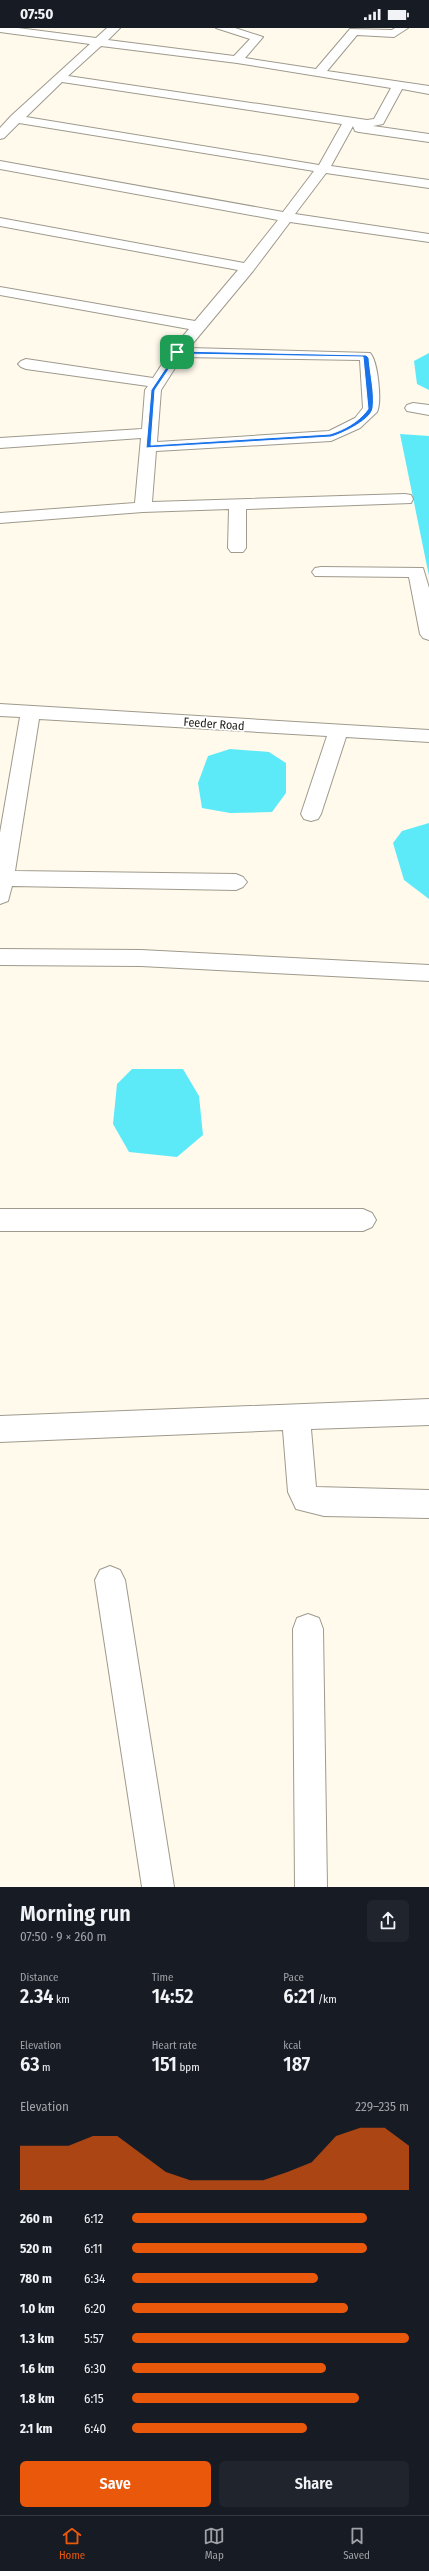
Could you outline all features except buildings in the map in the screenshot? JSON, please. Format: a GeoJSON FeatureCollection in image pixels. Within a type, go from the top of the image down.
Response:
{"type":"FeatureCollection","features":[{"type":"Feature","properties":{"kind":"street"},"geometry":{"type":"LineString","coordinates":[[0,135],[114,28]]}},
{"type":"Feature","properties":{"kind":"street"},"geometry":{"type":"LineString","coordinates":[[222,28],[257,37],[237,60]]}},
{"type":"Feature","properties":{"kind":"street"},"geometry":{"type":"LineString","coordinates":[[320,72],[354,31],[394,34],[399,32],[402,28]]}},
{"type":"Feature","properties":{"kind":"street"},"geometry":{"type":"LineString","coordinates":[[0,29],[237,60],[429,90]]}},
{"type":"Feature","properties":{"kind":"street"},"geometry":{"type":"LineString","coordinates":[[59,78],[429,138]]}},
{"type":"Feature","properties":{"kind":"street"},"geometry":{"type":"LineString","coordinates":[[348,124],[367,124],[379,121],[398,85]]}},
{"type":"Feature","properties":{"kind":"street"},"geometry":{"type":"LineString","coordinates":[[16,119],[322,169],[429,184]]}},
{"type":"Feature","properties":{"kind":"street"},"geometry":{"type":"LineString","coordinates":[[143,508],[153,390],[177,352],[248,268],[322,169],[348,124]]}},
{"type":"Feature","properties":{"kind":"street"},"geometry":{"type":"LineString","coordinates":[[0,165],[286,217],[429,238]]}},
{"type":"Feature","properties":{"kind":"street"},"geometry":{"type":"LineString","coordinates":[[0,236],[6,223],[248,268]]}},
{"type":"Feature","properties":{"kind":"street"},"geometry":{"type":"LineString","coordinates":[[0,290],[199,326]]}},
{"type":"Feature","properties":{"kind":"street"},"geometry":{"type":"LineString","coordinates":[[0,443],[331,436],[344,431],[366,416],[371,409],[367,358],[365,356],[177,352]]}},
{"type":"Feature","properties":{"kind":"street"},"geometry":{"type":"LineString","coordinates":[[26,364],[157,383]]}},
{"type":"Feature","properties":{"kind":"street"},"geometry":{"type":"LineString","coordinates":[[413,408],[429,410]]}},
{"type":"Feature","properties":{"kind":"street"},"geometry":{"type":"LineString","coordinates":[[0,518],[143,508],[405,499]]}},
{"type":"Feature","properties":{"kind":"street"},"geometry":{"type":"LineString","coordinates":[[237,548],[238,504]]}},
{"type":"Feature","properties":{"kind":"street"},"geometry":{"type":"LineString","coordinates":[[321,572],[417,572],[429,634]]}},
{"type":"Feature","properties":{"kind":"street","name":"Feeder Road"},"geometry":{"type":"LineString","coordinates":[[0,710],[338,732],[429,736]]}},
{"type":"Feature","properties":{"kind":"street"},"geometry":{"type":"LineString","coordinates":[[30,712],[1,887],[236,882]]}},
{"type":"Feature","properties":{"kind":"street"},"geometry":{"type":"LineString","coordinates":[[311,814],[338,732]]}},
{"type":"Feature","properties":{"kind":"street"},"geometry":{"type":"LineString","coordinates":[[0,957],[142,958],[429,973]]}},
{"type":"Feature","properties":{"kind":"street"},"geometry":{"type":"LineString","coordinates":[[0,1220],[363,1220]]}},
{"type":"Feature","properties":{"kind":"street"},"geometry":{"type":"LineString","coordinates":[[0,1429],[429,1412]]}},
{"type":"Feature","properties":{"kind":"street"},"geometry":{"type":"LineString","coordinates":[[296,1418],[302,1492],[306,1499],[324,1502],[429,1504]]}},
{"type":"Feature","properties":{"kind":"street"},"geometry":{"type":"LineString","coordinates":[[110,1580],[158,1887]]}},
{"type":"Feature","properties":{"kind":"street"},"geometry":{"type":"LineString","coordinates":[[308,1629],[312,1887]]}},
{"type":"Feature","properties":{"kind":"water"},"geometry":{"type":"Polygon","coordinates":[[[429,353],[429,390],[417,384],[414,361],[429,353]]]}},
{"type":"Feature","properties":{"kind":"water"},"geometry":{"type":"Polygon","coordinates":[[[400,434],[429,436],[429,576],[400,434]]]}},
{"type":"Feature","properties":{"kind":"water"},"geometry":{"type":"Polygon","coordinates":[[[230,749],[269,752],[286,763],[286,793],[272,812],[230,813],[202,808],[198,783],[208,756],[230,749]]]}},
{"type":"Feature","properties":{"kind":"water"},"geometry":{"type":"Polygon","coordinates":[[[429,823],[429,899],[404,880],[393,843],[402,831],[429,823]]]}},
{"type":"Feature","properties":{"kind":"water"},"geometry":{"type":"Polygon","coordinates":[[[132,1069],[183,1069],[199,1096],[203,1135],[177,1157],[129,1152],[113,1124],[117,1084],[132,1069]]]}},
{"type":"Feature","properties":{"kind":"route"},"geometry":{"type":"LineString","coordinates":[[177,352],[357,354],[365,356],[367,358],[371,409],[366,416],[344,431],[331,436],[148,447],[153,390],[177,352]]}}]}
